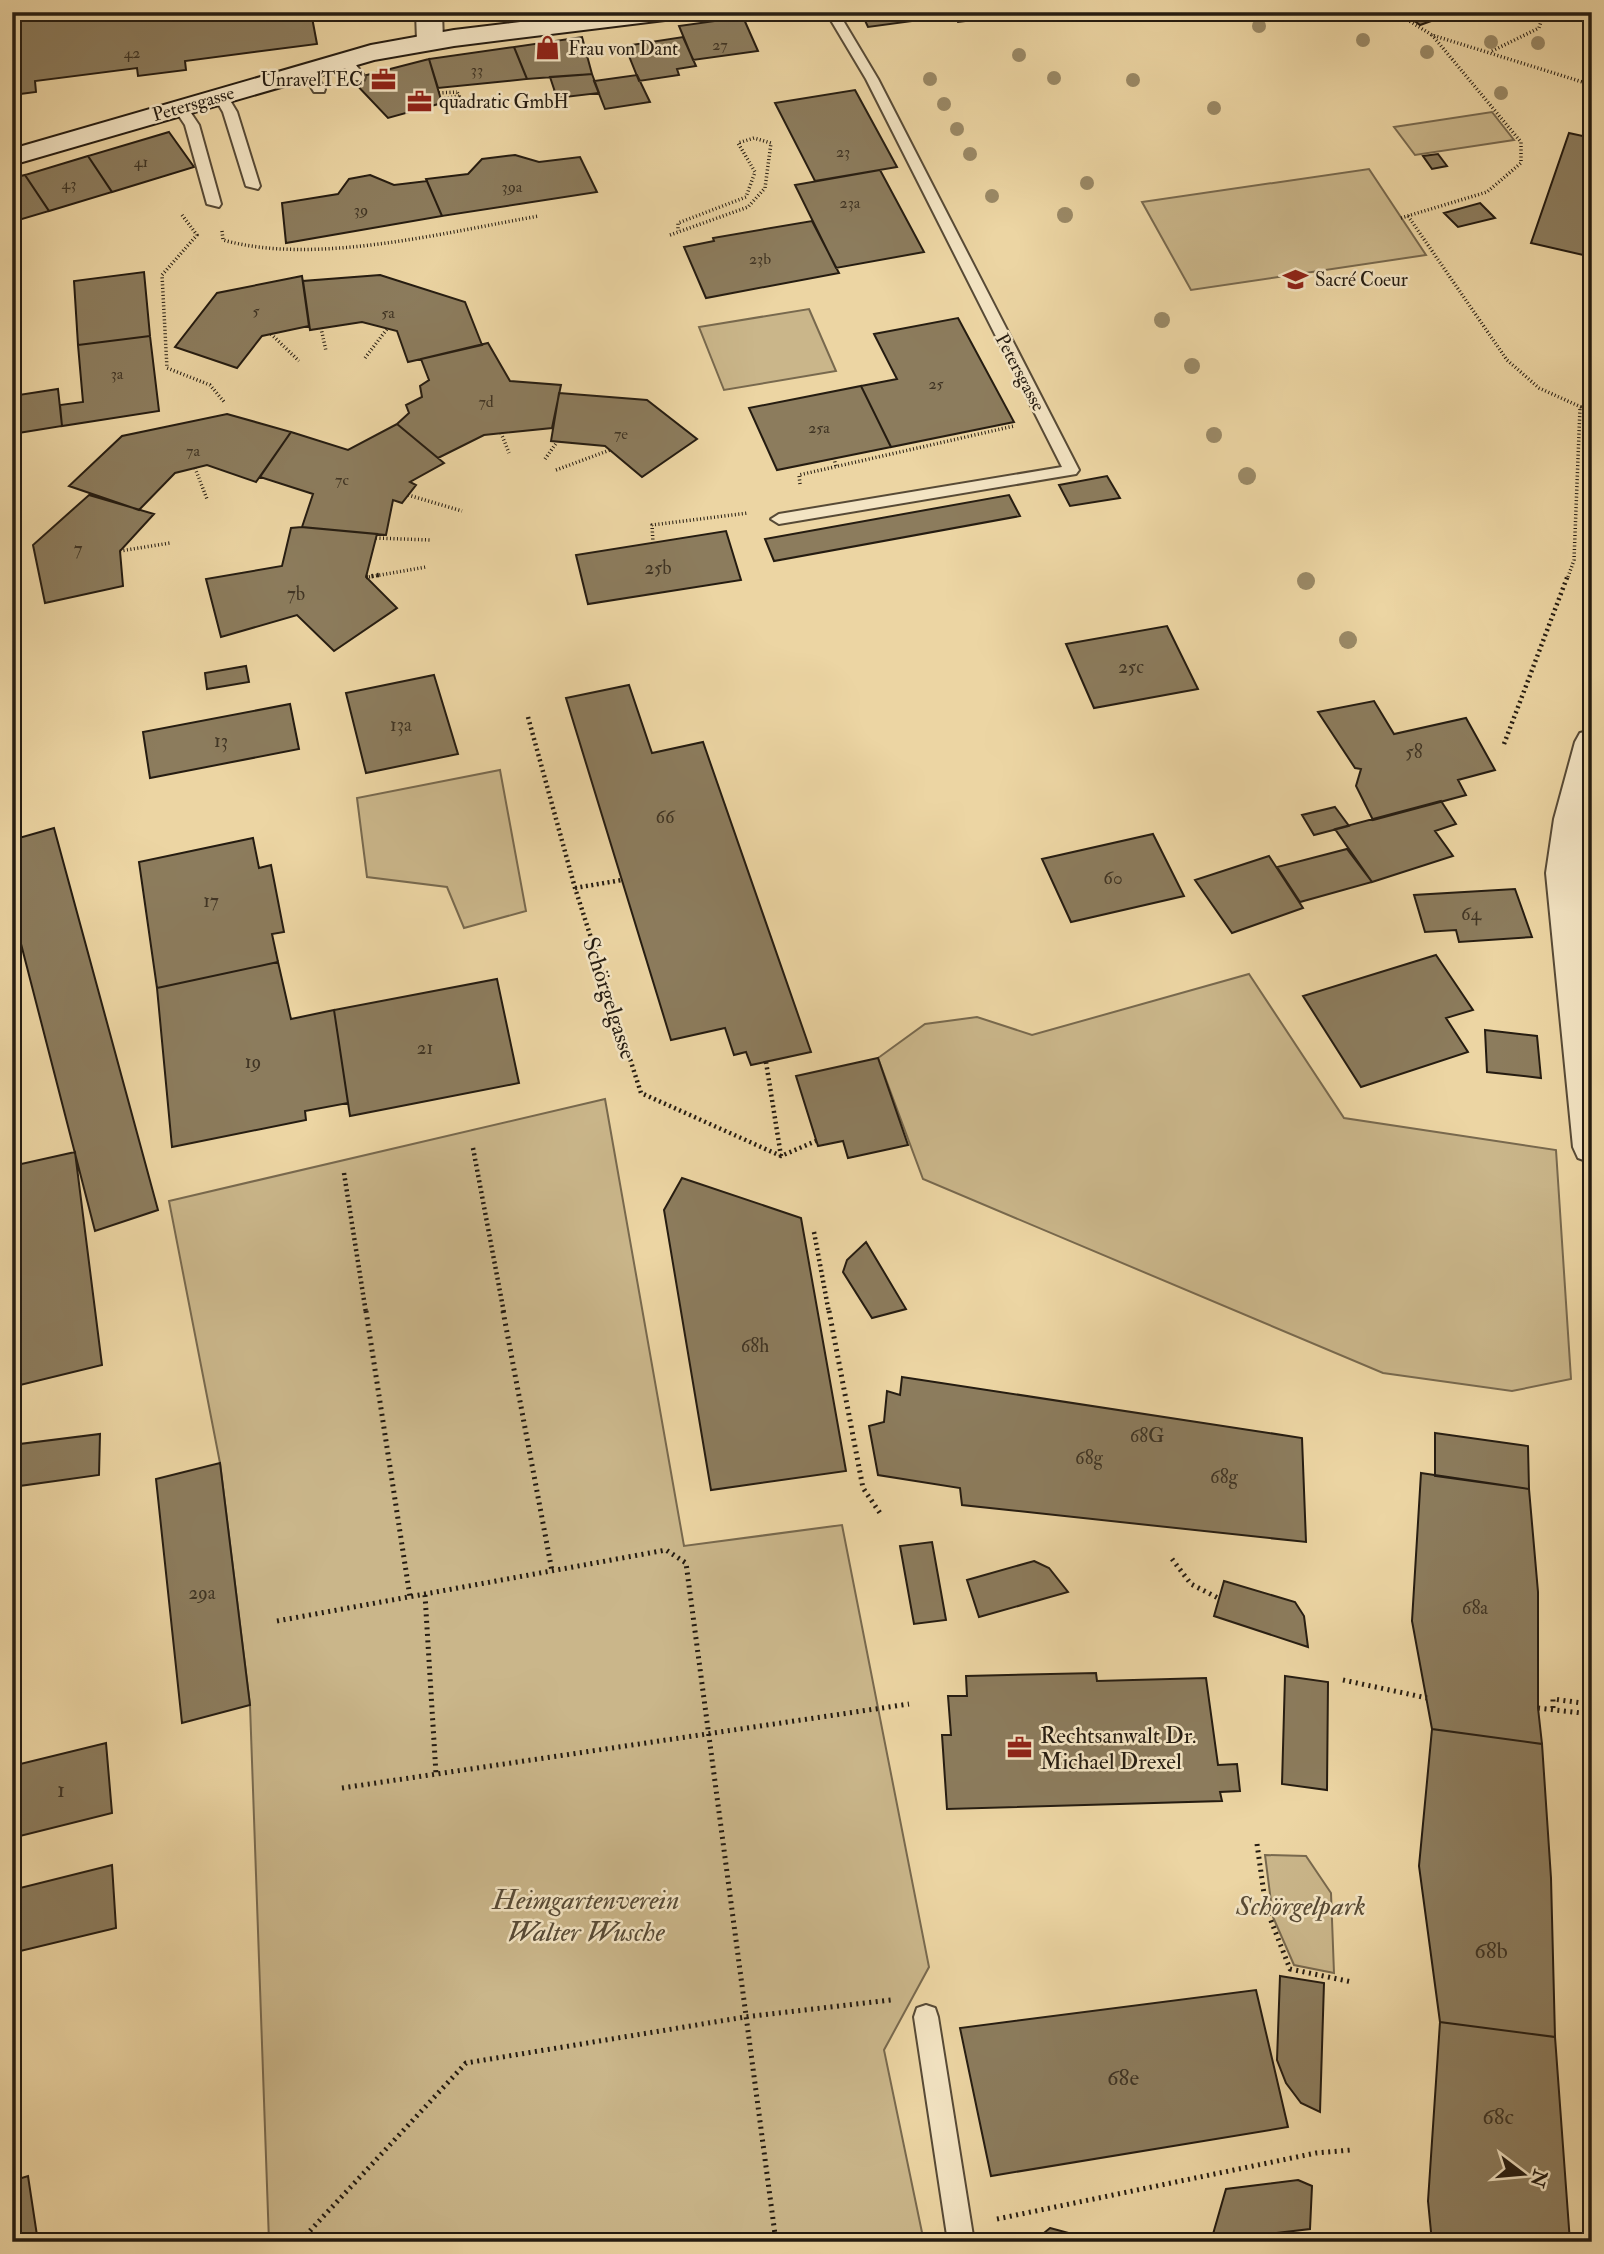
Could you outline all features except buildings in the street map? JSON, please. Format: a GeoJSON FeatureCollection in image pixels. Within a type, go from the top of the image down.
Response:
{"type":"FeatureCollection","features":[{"type":"Feature","properties":{"kind":"main road"},"geometry":{"type":"LineString","coordinates":[[429,12],[430,41]]}},
{"type":"Feature","properties":{"kind":"main road","name":"Petersgasse"},"geometry":{"type":"LineString","coordinates":[[12,157],[220,95],[313,80],[430,41],[665,12]]}},
{"type":"Feature","properties":{"kind":"main road"},"geometry":{"type":"LineString","coordinates":[[1592,742],[1572,819],[1564,873],[1588,1081],[1592,1147]]}},
{"type":"Feature","properties":{"kind":"lane","name":"Petersgasse"},"geometry":{"type":"LineString","coordinates":[[779,519],[1071,470],[872,79],[831,12]]}},
{"type":"Feature","properties":{"kind":"lane"},"geometry":{"type":"LineString","coordinates":[[220,95],[230,112],[253,186]]}},
{"type":"Feature","properties":{"kind":"lane"},"geometry":{"type":"LineString","coordinates":[[180,107],[192,125],[214,204]]}},
{"type":"Feature","properties":{"kind":"lane"},"geometry":{"type":"LineString","coordinates":[[926,2017],[960,2236]]}},
{"type":"Feature","properties":{"kind":"path"},"geometry":{"type":"LineString","coordinates":[[1395,12],[1432,35],[1492,51],[1592,85]]}},
{"type":"Feature","properties":{"kind":"path"},"geometry":{"type":"LineString","coordinates":[[1492,51],[1539,28],[1544,12]]}},
{"type":"Feature","properties":{"kind":"path"},"geometry":{"type":"LineString","coordinates":[[1401,218],[1487,192],[1521,163],[1521,142],[1432,35]]}},
{"type":"Feature","properties":{"kind":"path"},"geometry":{"type":"LineString","coordinates":[[1592,67],[1592,77]]}},
{"type":"Feature","properties":{"kind":"path"},"geometry":{"type":"LineString","coordinates":[[439,93],[458,92],[459,96],[441,99]]}},
{"type":"Feature","properties":{"kind":"path"},"geometry":{"type":"LineString","coordinates":[[670,235],[748,207],[765,188],[771,143],[761,138],[746,137],[738,143],[755,172],[746,197],[678,223],[678,232]]}},
{"type":"Feature","properties":{"kind":"path"},"geometry":{"type":"LineString","coordinates":[[225,403],[210,385],[167,368],[162,275],[197,235],[181,213],[214,204],[222,219],[223,240],[237,247],[259,249],[363,245],[538,216]]}},
{"type":"Feature","properties":{"kind":"path"},"geometry":{"type":"LineString","coordinates":[[1408,216],[1507,360],[1539,388],[1592,412]]}},
{"type":"Feature","properties":{"kind":"path"},"geometry":{"type":"LineString","coordinates":[[321,328],[326,351]]}},
{"type":"Feature","properties":{"kind":"path"},"geometry":{"type":"LineString","coordinates":[[365,358],[387,329]]}},
{"type":"Feature","properties":{"kind":"path"},"geometry":{"type":"LineString","coordinates":[[271,334],[299,361]]}},
{"type":"Feature","properties":{"kind":"path"},"geometry":{"type":"LineString","coordinates":[[1580,408],[1592,400]]}},
{"type":"Feature","properties":{"kind":"path"},"geometry":{"type":"LineString","coordinates":[[1504,744],[1574,560],[1580,408]]}},
{"type":"Feature","properties":{"kind":"path"},"geometry":{"type":"LineString","coordinates":[[804,515],[799,475],[1045,419]]}},
{"type":"Feature","properties":{"kind":"path"},"geometry":{"type":"LineString","coordinates":[[501,433],[509,453]]}},
{"type":"Feature","properties":{"kind":"path"},"geometry":{"type":"LineString","coordinates":[[545,459],[558,442]]}},
{"type":"Feature","properties":{"kind":"path"},"geometry":{"type":"LineString","coordinates":[[556,470],[610,450]]}},
{"type":"Feature","properties":{"kind":"path"},"geometry":{"type":"LineString","coordinates":[[834,458],[836,467]]}},
{"type":"Feature","properties":{"kind":"path"},"geometry":{"type":"LineString","coordinates":[[195,468],[207,499]]}},
{"type":"Feature","properties":{"kind":"path"},"geometry":{"type":"LineString","coordinates":[[408,495],[462,511]]}},
{"type":"Feature","properties":{"kind":"path"},"geometry":{"type":"LineString","coordinates":[[653,543],[652,525],[755,512],[779,519]]}},
{"type":"Feature","properties":{"kind":"path"},"geometry":{"type":"LineString","coordinates":[[376,538],[430,540]]}},
{"type":"Feature","properties":{"kind":"path"},"geometry":{"type":"LineString","coordinates":[[120,551],[170,543]]}},
{"type":"Feature","properties":{"kind":"path"},"geometry":{"type":"LineString","coordinates":[[366,577],[426,567]]}},
{"type":"Feature","properties":{"kind":"path","name":"Schörgelgasse"},"geometry":{"type":"LineString","coordinates":[[528,717],[575,888],[641,1093],[781,1156]]}},
{"type":"Feature","properties":{"kind":"path"},"geometry":{"type":"LineString","coordinates":[[575,888],[622,880]]}},
{"type":"Feature","properties":{"kind":"path"},"geometry":{"type":"LineString","coordinates":[[766,1062],[781,1156],[816,1141]]}},
{"type":"Feature","properties":{"kind":"path"},"geometry":{"type":"LineString","coordinates":[[473,1148],[552,1571]]}},
{"type":"Feature","properties":{"kind":"path"},"geometry":{"type":"LineString","coordinates":[[344,1173],[410,1597]]}},
{"type":"Feature","properties":{"kind":"path"},"geometry":{"type":"LineString","coordinates":[[814,1233],[863,1488],[882,1516]]}},
{"type":"Feature","properties":{"kind":"path"},"geometry":{"type":"LineString","coordinates":[[277,1621],[666,1550],[686,1563],[776,2242]]}},
{"type":"Feature","properties":{"kind":"path"},"geometry":{"type":"LineString","coordinates":[[1172,1559],[1185,1581],[1200,1592],[1220,1599]]}},
{"type":"Feature","properties":{"kind":"path"},"geometry":{"type":"LineString","coordinates":[[425,1595],[436,1774]]}},
{"type":"Feature","properties":{"kind":"path"},"geometry":{"type":"LineString","coordinates":[[1343,1680],[1427,1698]]}},
{"type":"Feature","properties":{"kind":"path"},"geometry":{"type":"LineString","coordinates":[[1553,1708],[1553,1699],[1582,1703]]}},
{"type":"Feature","properties":{"kind":"path"},"geometry":{"type":"LineString","coordinates":[[342,1788],[909,1704]]}},
{"type":"Feature","properties":{"kind":"path"},"geometry":{"type":"LineString","coordinates":[[1538,1708],[1582,1713]]}},
{"type":"Feature","properties":{"kind":"path"},"geometry":{"type":"LineString","coordinates":[[1257,1844],[1262,1893],[1271,1933],[1290,1969],[1352,1982]]}},
{"type":"Feature","properties":{"kind":"path"},"geometry":{"type":"LineString","coordinates":[[280,2242],[307,2234],[466,2063],[745,2017],[897,1999],[926,2017]]}},
{"type":"Feature","properties":{"kind":"path"},"geometry":{"type":"LineString","coordinates":[[960,2236],[1002,2217],[1316,2153],[1351,2150]]}},
{"type":"Feature","properties":{"kind":"green space"},"geometry":{"type":"Polygon","coordinates":[[[1492,112],[1514,140],[1415,155],[1394,127],[1492,112]]]}},
{"type":"Feature","properties":{"kind":"green space"},"geometry":{"type":"Polygon","coordinates":[[[1369,169],[1426,255],[1191,290],[1142,202],[1369,169]]]}},
{"type":"Feature","properties":{"kind":"green space"},"geometry":{"type":"Polygon","coordinates":[[[809,309],[836,371],[724,390],[699,327],[809,309]]]}},
{"type":"Feature","properties":{"kind":"green space"},"geometry":{"type":"Polygon","coordinates":[[[500,770],[526,911],[464,928],[447,887],[367,877],[357,798],[500,770]]]}},
{"type":"Feature","properties":{"kind":"green space"},"geometry":{"type":"Polygon","coordinates":[[[1249,974],[1344,1118],[1556,1150],[1571,1379],[1512,1391],[1383,1373],[923,1179],[878,1058],[925,1024],[977,1017],[1032,1035],[1249,974]]]}},
{"type":"Feature","properties":{"kind":"green space","name":"Heimgartenverein Walter Wusche"},"geometry":{"type":"Polygon","coordinates":[[[605,1099],[684,1546],[842,1525],[929,1967],[884,2050],[924,2242],[269,2242],[250,1705],[220,1463],[169,1201],[605,1099]]]}},
{"type":"Feature","properties":{"kind":"green space","name":"Schörgelpark"},"geometry":{"type":"Polygon","coordinates":[[[1265,1855],[1306,1856],[1331,1893],[1334,1973],[1294,1965],[1273,1917],[1265,1855]]]}},
{"type":"Feature","properties":{"kind":"place","name":"Frau von Dant"},"geometry":{"type":"Point","coordinates":[548,48]}},
{"type":"Feature","properties":{"kind":"place","name":"UnravelTEC"},"geometry":{"type":"Point","coordinates":[383,79]}},
{"type":"Feature","properties":{"kind":"place","name":"quadratic GmbH"},"geometry":{"type":"Point","coordinates":[419,101]}},
{"type":"Feature","properties":{"kind":"place","name":"Sacré Coeur"},"geometry":{"type":"Point","coordinates":[1295,279]}},
{"type":"Feature","properties":{"kind":"place","name":"Rechtsanwalt Dr. Michael Drexel"},"geometry":{"type":"Point","coordinates":[1020,1748]}}]}
